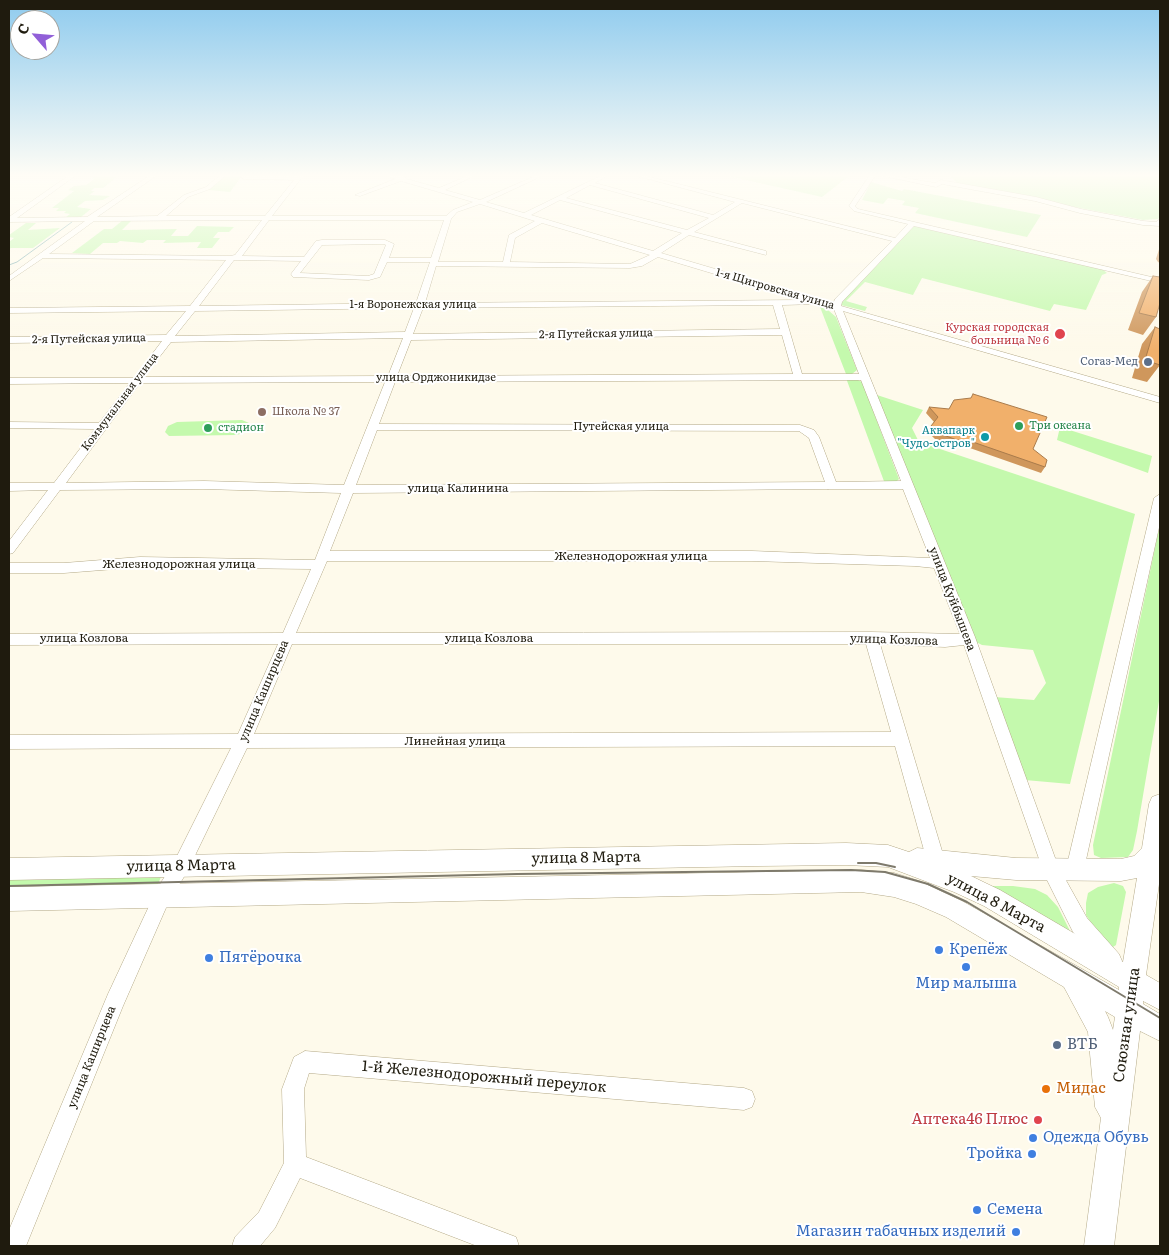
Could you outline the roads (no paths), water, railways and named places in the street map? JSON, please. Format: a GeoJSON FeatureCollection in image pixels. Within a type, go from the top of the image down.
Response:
{"type":"FeatureCollection","features":[{"type":"Feature","properties":{"kind":"main road","name":"Союзная улица"},"geometry":{"type":"LineString","coordinates":[[1099,1246],[1133,980],[1160,804]]}},
{"type":"Feature","properties":{"kind":"main road"},"geometry":{"type":"LineString","coordinates":[[888,856],[1016,869],[1121,870],[1140,866],[1152,853]]}},
{"type":"Feature","properties":{"kind":"main road","name":"улица 8 Марта"},"geometry":{"type":"LineString","coordinates":[[9,869],[749,855],[846,854],[888,856],[959,882],[1019,914],[1160,997]]}},
{"type":"Feature","properties":{"kind":"main road","name":"улица 8 Марта"},"geometry":{"type":"LineString","coordinates":[[9,899],[862,882],[894,885],[954,909],[1160,1028]]}},
{"type":"Feature","properties":{"kind":"main road"},"geometry":{"type":"LineString","coordinates":[[1073,977],[1101,1032],[1109,1098],[1108,1175]]}},
{"type":"Feature","properties":{"kind":"street"},"geometry":{"type":"LineString","coordinates":[[9,279],[69,235]]}},
{"type":"Feature","properties":{"kind":"street","name":"Коммунальная улица"},"geometry":{"type":"LineString","coordinates":[[11,545],[168,338],[253,235]]}},
{"type":"Feature","properties":{"kind":"street","name":"улица Каширцева"},"geometry":{"type":"LineString","coordinates":[[14,1246],[96,1046],[163,895],[181,866],[242,742],[320,560],[420,305],[443,235]]}},
{"type":"Feature","properties":{"kind":"street"},"geometry":{"type":"LineString","coordinates":[[506,265],[512,237],[514,235]]}},
{"type":"Feature","properties":{"kind":"street","name":"1-я Щигровская улица"},"geometry":{"type":"LineString","coordinates":[[591,235],[817,302],[1160,400]]}},
{"type":"Feature","properties":{"kind":"street"},"geometry":{"type":"LineString","coordinates":[[384,260],[506,265],[630,266],[639,264],[685,235]]}},
{"type":"Feature","properties":{"kind":"street"},"geometry":{"type":"LineString","coordinates":[[693,235],[763,253]]}},
{"type":"Feature","properties":{"kind":"street"},"geometry":{"type":"LineString","coordinates":[[874,235],[896,240]]}},
{"type":"Feature","properties":{"kind":"street"},"geometry":{"type":"LineString","coordinates":[[837,307],[838,301],[901,235]]}},
{"type":"Feature","properties":{"kind":"street"},"geometry":{"type":"LineString","coordinates":[[963,235],[1160,280]]}},
{"type":"Feature","properties":{"kind":"street"},"geometry":{"type":"LineString","coordinates":[[322,242],[386,242],[390,244],[377,275],[369,278],[296,275],[306,259],[322,242]]}},
{"type":"Feature","properties":{"kind":"street"},"geometry":{"type":"LineString","coordinates":[[40,256],[306,259]]}},
{"type":"Feature","properties":{"kind":"street","name":"1-я Воронежская улица"},"geometry":{"type":"LineString","coordinates":[[9,310],[817,302]]}},
{"type":"Feature","properties":{"kind":"street"},"geometry":{"type":"LineString","coordinates":[[777,303],[798,376]]}},
{"type":"Feature","properties":{"kind":"street","name":"улица Куйбышева"},"geometry":{"type":"LineString","coordinates":[[837,307],[906,485],[968,637],[1051,870],[1080,924],[1095,944],[1133,980]]}},
{"type":"Feature","properties":{"kind":"street","name":"2-я Путейская улица"},"geometry":{"type":"LineString","coordinates":[[9,340],[785,332]]}},
{"type":"Feature","properties":{"kind":"street","name":"улица Орджоникидзе"},"geometry":{"type":"LineString","coordinates":[[9,381],[864,377]]}},
{"type":"Feature","properties":{"kind":"street"},"geometry":{"type":"LineString","coordinates":[[9,426],[103,426]]}},
{"type":"Feature","properties":{"kind":"street","name":"Путейская улица"},"geometry":{"type":"LineString","coordinates":[[372,427],[800,428],[810,432],[814,437],[832,487]]}},
{"type":"Feature","properties":{"kind":"street","name":"улица Калинина"},"geometry":{"type":"LineString","coordinates":[[9,487],[204,485],[348,489],[906,485]]}},
{"type":"Feature","properties":{"kind":"street"},"geometry":{"type":"LineString","coordinates":[[1074,869],[1160,498]]}},
{"type":"Feature","properties":{"kind":"street","name":"Железнодорожная улица"},"geometry":{"type":"LineString","coordinates":[[9,568],[64,568],[140,562],[752,556],[915,561],[939,564]]}},
{"type":"Feature","properties":{"kind":"street","name":"улица Козлова"},"geometry":{"type":"LineString","coordinates":[[9,639],[871,638],[958,641],[968,637]]}},
{"type":"Feature","properties":{"kind":"street"},"geometry":{"type":"LineString","coordinates":[[871,638],[936,861]]}},
{"type":"Feature","properties":{"kind":"street","name":"Линейная улица"},"geometry":{"type":"LineString","coordinates":[[9,742],[901,739]]}},
{"type":"Feature","properties":{"kind":"street","name":"1-й Железнодорожный переулок"},"geometry":{"type":"LineString","coordinates":[[296,1164],[293,1090],[297,1072],[301,1064],[305,1062],[744,1099]]}},
{"type":"Feature","properties":{"kind":"street"},"geometry":{"type":"LineString","coordinates":[[244,1246],[267,1220],[296,1164],[507,1246]]}},
{"type":"Feature","properties":{"kind":"waterway"},"geometry":{"type":"LineString","coordinates":[[9,265],[17,262],[55,235]]}},
{"type":"Feature","properties":{"kind":"tram line"},"geometry":{"type":"LineString","coordinates":[[858,863],[876,863],[895,867]]}},
{"type":"Feature","properties":{"kind":"tram line"},"geometry":{"type":"LineString","coordinates":[[9,886],[517,874],[851,870],[885,872],[928,884],[967,902],[1160,1018]]}},
{"type":"Feature","properties":{"kind":"place","name":"Курская городская больница № 6"},"geometry":{"type":"Point","coordinates":[1060,334]}},
{"type":"Feature","properties":{"kind":"place","name":"Согаз-Мед"},"geometry":{"type":"Point","coordinates":[1148,362]}},
{"type":"Feature","properties":{"kind":"place","name":"Школа № 37"},"geometry":{"type":"Point","coordinates":[262,412]}},
{"type":"Feature","properties":{"kind":"place","name":"Три океана"},"geometry":{"type":"Point","coordinates":[1019,426]}},
{"type":"Feature","properties":{"kind":"place","name":"стадион"},"geometry":{"type":"Point","coordinates":[208,428]}},
{"type":"Feature","properties":{"kind":"place","name":"Аквапарк \"Чудо-остров\""},"geometry":{"type":"Point","coordinates":[985,437]}},
{"type":"Feature","properties":{"kind":"place","name":"Крепёж"},"geometry":{"type":"Point","coordinates":[939,950]}},
{"type":"Feature","properties":{"kind":"place","name":"Пятёрочка"},"geometry":{"type":"Point","coordinates":[209,958]}},
{"type":"Feature","properties":{"kind":"place","name":"Мир малыша"},"geometry":{"type":"Point","coordinates":[966,967]}},
{"type":"Feature","properties":{"kind":"place","name":"ВТБ"},"geometry":{"type":"Point","coordinates":[1057,1045]}},
{"type":"Feature","properties":{"kind":"place","name":"Мидас"},"geometry":{"type":"Point","coordinates":[1046,1089]}},
{"type":"Feature","properties":{"kind":"place","name":"Аптека46 Плюс"},"geometry":{"type":"Point","coordinates":[1038,1120]}},
{"type":"Feature","properties":{"kind":"place","name":"Одежда Обувь"},"geometry":{"type":"Point","coordinates":[1033,1138]}},
{"type":"Feature","properties":{"kind":"place","name":"Тройка"},"geometry":{"type":"Point","coordinates":[1032,1154]}},
{"type":"Feature","properties":{"kind":"place","name":"Семена"},"geometry":{"type":"Point","coordinates":[977,1210]}},
{"type":"Feature","properties":{"kind":"place","name":"Магазин табачных изделий"},"geometry":{"type":"Point","coordinates":[1016,1232]}}]}
